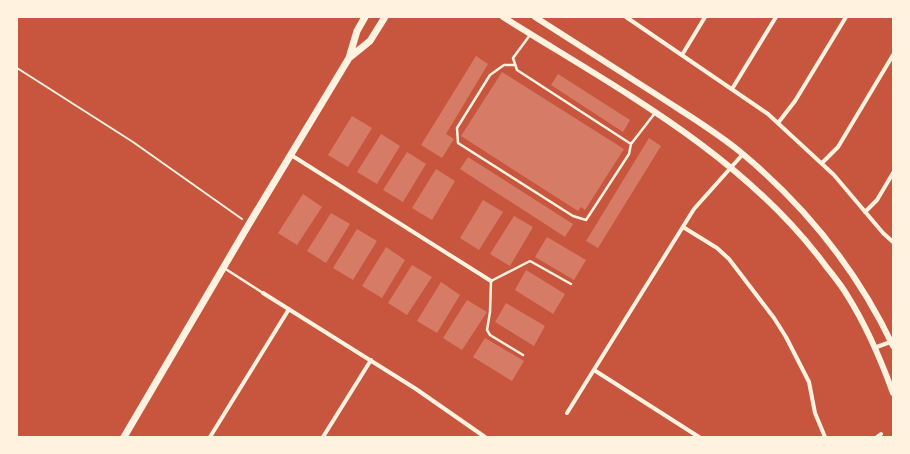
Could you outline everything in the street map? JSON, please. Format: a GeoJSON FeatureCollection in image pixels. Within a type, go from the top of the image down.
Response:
{"type":"FeatureCollection","features":[{"type":"Feature","properties":{"kind":"main road"},"geometry":{"type":"LineString","coordinates":[[124,437],[249,224],[349,58],[357,31],[365,17]]}},
{"type":"Feature","properties":{"kind":"main road"},"geometry":{"type":"LineString","coordinates":[[349,58],[370,41],[384,17]]}},
{"type":"Feature","properties":{"kind":"street"},"geometry":{"type":"LineString","coordinates":[[503,17],[682,130],[731,167],[778,209],[818,256],[847,294],[874,348],[893,393]]}},
{"type":"Feature","properties":{"kind":"street"},"geometry":{"type":"LineString","coordinates":[[535,17],[692,117],[743,154],[790,197],[832,245],[861,288],[892,343],[874,348]]}},
{"type":"Feature","properties":{"kind":"street"},"geometry":{"type":"LineString","coordinates":[[626,17],[732,89],[778,124],[834,175],[864,212],[893,242]]}},
{"type":"Feature","properties":{"kind":"street"},"geometry":{"type":"LineString","coordinates":[[632,22],[635,17]]}},
{"type":"Feature","properties":{"kind":"street"},"geometry":{"type":"LineString","coordinates":[[682,55],[705,17]]}},
{"type":"Feature","properties":{"kind":"street"},"geometry":{"type":"LineString","coordinates":[[732,89],[776,17]]}},
{"type":"Feature","properties":{"kind":"street"},"geometry":{"type":"LineString","coordinates":[[778,124],[795,101],[846,17]]}},
{"type":"Feature","properties":{"kind":"street"},"geometry":{"type":"LineString","coordinates":[[822,163],[838,147],[893,55]]}},
{"type":"Feature","properties":{"kind":"street"},"geometry":{"type":"LineString","coordinates":[[567,413],[703,197],[743,154]]}},
{"type":"Feature","properties":{"kind":"street"},"geometry":{"type":"LineString","coordinates":[[291,155],[491,281]]}},
{"type":"Feature","properties":{"kind":"street"},"geometry":{"type":"LineString","coordinates":[[864,212],[877,200],[893,173]]}},
{"type":"Feature","properties":{"kind":"street"},"geometry":{"type":"LineString","coordinates":[[683,227],[717,248],[729,259],[774,318],[790,344],[809,382],[815,413],[825,437]]}},
{"type":"Feature","properties":{"kind":"street"},"geometry":{"type":"LineString","coordinates":[[263,293],[416,389],[485,437]]}},
{"type":"Feature","properties":{"kind":"street"},"geometry":{"type":"LineString","coordinates":[[210,437],[289,309]]}},
{"type":"Feature","properties":{"kind":"street"},"geometry":{"type":"LineString","coordinates":[[324,437],[371,360]]}},
{"type":"Feature","properties":{"kind":"street"},"geometry":{"type":"LineString","coordinates":[[594,370],[699,437]]}},
{"type":"Feature","properties":{"kind":"lane"},"geometry":{"type":"LineString","coordinates":[[530,34],[513,58],[517,70],[631,144]]}},
{"type":"Feature","properties":{"kind":"lane"},"geometry":{"type":"LineString","coordinates":[[516,65],[504,65],[490,75],[457,128],[458,143],[573,216],[586,220],[629,154],[631,144],[655,113]]}},
{"type":"Feature","properties":{"kind":"lane"},"geometry":{"type":"LineString","coordinates":[[523,355],[490,335],[487,330],[490,312],[491,281],[530,262],[571,284]]}},
{"type":"Feature","properties":{"kind":"lane"},"geometry":{"type":"LineString","coordinates":[[223,268],[263,293]]}},
{"type":"Feature","properties":{"kind":"path"},"geometry":{"type":"LineString","coordinates":[[17,68],[133,142],[249,224]]}},
{"type":"Feature","properties":{"kind":"building"},"geometry":{"type":"Polygon","coordinates":[[[476,56],[488,64],[446,134],[454,139],[442,158],[421,145],[476,56]]]}},
{"type":"Feature","properties":{"kind":"building"},"geometry":{"type":"Polygon","coordinates":[[[502,72],[624,149],[585,210],[581,207],[578,211],[461,136],[502,72]]]}},
{"type":"Feature","properties":{"kind":"building"},"geometry":{"type":"Polygon","coordinates":[[[558,74],[630,120],[623,132],[551,85],[558,74]]]}},
{"type":"Feature","properties":{"kind":"building"},"geometry":{"type":"Polygon","coordinates":[[[352,116],[372,128],[348,167],[328,155],[352,116]]]}},
{"type":"Feature","properties":{"kind":"building"},"geometry":{"type":"Polygon","coordinates":[[[381,134],[400,146],[377,184],[357,172],[381,134]]]}},
{"type":"Feature","properties":{"kind":"building"},"geometry":{"type":"Polygon","coordinates":[[[649,138],[661,146],[598,248],[586,241],[649,138]]]}},
{"type":"Feature","properties":{"kind":"building"},"geometry":{"type":"Polygon","coordinates":[[[407,152],[426,164],[403,202],[383,190],[407,152]]]}},
{"type":"Feature","properties":{"kind":"building"},"geometry":{"type":"Polygon","coordinates":[[[468,157],[573,224],[565,237],[460,169],[468,157]]]}},
{"type":"Feature","properties":{"kind":"building"},"geometry":{"type":"Polygon","coordinates":[[[436,169],[455,181],[432,220],[412,208],[436,169]]]}},
{"type":"Feature","properties":{"kind":"building"},"geometry":{"type":"Polygon","coordinates":[[[303,194],[322,207],[297,245],[278,233],[303,194]]]}},
{"type":"Feature","properties":{"kind":"building"},"geometry":{"type":"Polygon","coordinates":[[[483,200],[503,212],[479,250],[460,238],[483,200]]]}},
{"type":"Feature","properties":{"kind":"building"},"geometry":{"type":"Polygon","coordinates":[[[331,213],[350,224],[326,263],[307,251],[331,213]]]}},
{"type":"Feature","properties":{"kind":"building"},"geometry":{"type":"Polygon","coordinates":[[[514,216],[533,227],[510,266],[490,254],[514,216]]]}},
{"type":"Feature","properties":{"kind":"building"},"geometry":{"type":"Polygon","coordinates":[[[357,229],[377,241],[353,280],[333,268],[357,229]]]}},
{"type":"Feature","properties":{"kind":"building"},"geometry":{"type":"Polygon","coordinates":[[[547,237],[586,260],[574,280],[535,257],[547,237]]]}},
{"type":"Feature","properties":{"kind":"building"},"geometry":{"type":"Polygon","coordinates":[[[386,247],[405,260],[382,298],[362,286],[386,247]]]}},
{"type":"Feature","properties":{"kind":"building"},"geometry":{"type":"Polygon","coordinates":[[[412,265],[432,277],[407,315],[388,303],[412,265]]]}},
{"type":"Feature","properties":{"kind":"building"},"geometry":{"type":"Polygon","coordinates":[[[526,270],[565,294],[553,314],[515,290],[526,270]]]}},
{"type":"Feature","properties":{"kind":"building"},"geometry":{"type":"Polygon","coordinates":[[[441,282],[460,295],[437,333],[417,321],[441,282]]]}},
{"type":"Feature","properties":{"kind":"building"},"geometry":{"type":"Polygon","coordinates":[[[467,300],[487,312],[462,350],[443,338],[467,300]]]}},
{"type":"Feature","properties":{"kind":"building"},"geometry":{"type":"Polygon","coordinates":[[[506,303],[545,326],[534,346],[495,322],[506,303]]]}},
{"type":"Feature","properties":{"kind":"building"},"geometry":{"type":"Polygon","coordinates":[[[485,338],[524,361],[512,381],[473,357],[485,338]]]}}]}
